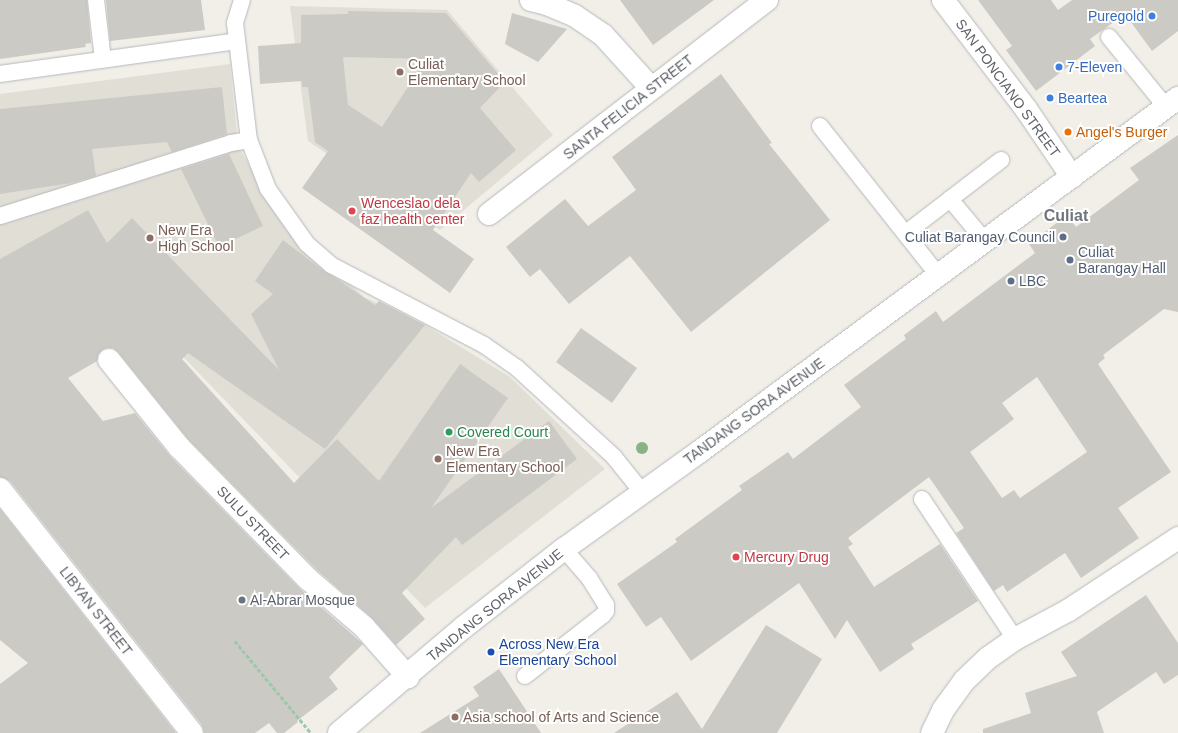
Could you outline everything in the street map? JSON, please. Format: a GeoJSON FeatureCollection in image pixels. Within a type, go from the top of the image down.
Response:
{"type":"FeatureCollection","features":[{"type":"Feature","properties":{"kind":"street"},"geometry":{"type":"LineString","coordinates":[[531,0],[547,4],[576,16],[603,35],[651,88]]}},
{"type":"Feature","properties":{"kind":"street","name":"SANTA FELICIA STREET"},"geometry":{"type":"LineString","coordinates":[[489,214],[767,0]]}},
{"type":"Feature","properties":{"kind":"street","name":"SAN PONCIANO STREET"},"geometry":{"type":"LineString","coordinates":[[943,0],[1026,109],[1072,177]]}},
{"type":"Feature","properties":{"kind":"street","name":"TANDANG SORA AVENUE"},"geometry":{"type":"LineString","coordinates":[[350,730],[464,627],[564,549],[939,276],[1172,103]]}},
{"type":"Feature","properties":{"kind":"street","name":"SULU STREET"},"geometry":{"type":"LineString","coordinates":[[109,360],[179,447],[308,579],[364,628],[408,677]]}},
{"type":"Feature","properties":{"kind":"street","name":"LIBYAN STREET"},"geometry":{"type":"LineString","coordinates":[[0,489],[192,733]]}},
{"type":"Feature","properties":{"kind":"street"},"geometry":{"type":"LineString","coordinates":[[932,733],[943,710],[964,681],[988,658],[1015,639],[1069,610],[1178,538]]}},
{"type":"Feature","properties":{"kind":"lane"},"geometry":{"type":"LineString","coordinates":[[96,0],[103,60]]}},
{"type":"Feature","properties":{"kind":"lane"},"geometry":{"type":"LineString","coordinates":[[242,0],[235,23],[249,140],[268,189],[307,244],[331,265],[484,344],[517,368],[614,457],[642,492]]}},
{"type":"Feature","properties":{"kind":"lane"},"geometry":{"type":"LineString","coordinates":[[1109,37],[1172,103]]}},
{"type":"Feature","properties":{"kind":"lane"},"geometry":{"type":"LineString","coordinates":[[0,74],[237,42]]}},
{"type":"Feature","properties":{"kind":"lane"},"geometry":{"type":"LineString","coordinates":[[820,126],[939,276]]}},
{"type":"Feature","properties":{"kind":"lane"},"geometry":{"type":"LineString","coordinates":[[0,216],[231,142],[249,140]]}},
{"type":"Feature","properties":{"kind":"lane"},"geometry":{"type":"LineString","coordinates":[[906,233],[1001,160]]}},
{"type":"Feature","properties":{"kind":"lane"},"geometry":{"type":"LineString","coordinates":[[950,199],[985,241]]}},
{"type":"Feature","properties":{"kind":"lane"},"geometry":{"type":"LineString","coordinates":[[922,499],[1015,639]]}},
{"type":"Feature","properties":{"kind":"lane"},"geometry":{"type":"LineString","coordinates":[[525,676],[606,611],[606,605],[590,579],[564,549]]}},
{"type":"Feature","properties":{"kind":"path"},"geometry":{"type":"LineString","coordinates":[[235,641],[311,733]]}},
{"type":"Feature","properties":{"kind":"shaded area","name":"Culiat Elementary School"},"geometry":{"type":"Polygon","coordinates":[[[290,6],[447,10],[553,135],[440,230],[308,141],[290,6]]]}},
{"type":"Feature","properties":{"kind":"shaded area","name":"New Era High School"},"geometry":{"type":"Polygon","coordinates":[[[230,64],[238,145],[276,215],[364,297],[425,325],[510,377],[605,469],[425,608],[91,261],[0,307],[0,94],[230,64]]]}},
{"type":"Feature","properties":{"kind":"building"},"geometry":{"type":"Polygon","coordinates":[[[0,0],[87,0],[91,43],[85,44],[86,47],[0,59],[0,0]]]}},
{"type":"Feature","properties":{"kind":"building"},"geometry":{"type":"Polygon","coordinates":[[[106,0],[201,0],[205,30],[110,41],[106,0]]]}},
{"type":"Feature","properties":{"kind":"building"},"geometry":{"type":"Polygon","coordinates":[[[620,0],[714,0],[653,45],[620,0]]]}},
{"type":"Feature","properties":{"kind":"building"},"geometry":{"type":"Polygon","coordinates":[[[978,0],[1051,0],[1058,10],[1072,0],[1178,0],[1178,31],[1152,51],[1125,14],[1090,39],[1095,46],[1036,91],[1006,50],[1012,46],[978,0]]]}},
{"type":"Feature","properties":{"kind":"building","name":"Culiat Elementary School"},"geometry":{"type":"Polygon","coordinates":[[[348,11],[446,13],[505,82],[480,108],[516,150],[479,182],[471,173],[433,230],[474,259],[450,293],[302,188],[328,151],[315,142],[308,87],[302,87],[302,81],[260,84],[258,46],[301,43],[301,15],[348,14],[348,11]],[[343,57],[348,105],[382,127],[426,59],[343,57]]]}},
{"type":"Feature","properties":{"kind":"building"},"geometry":{"type":"Polygon","coordinates":[[[512,13],[567,29],[538,62],[505,44],[512,13]]]}},
{"type":"Feature","properties":{"kind":"building"},"geometry":{"type":"Polygon","coordinates":[[[721,74],[772,143],[769,144],[830,220],[691,332],[630,256],[569,304],[540,269],[530,277],[506,247],[565,199],[588,226],[636,190],[612,157],[721,74]]]}},
{"type":"Feature","properties":{"kind":"building"},"geometry":{"type":"Polygon","coordinates":[[[222,87],[227,134],[172,152],[167,142],[92,149],[96,176],[71,183],[0,194],[0,109],[222,87]]]}},
{"type":"Feature","properties":{"kind":"building"},"geometry":{"type":"Polygon","coordinates":[[[1178,135],[1178,312],[1164,309],[1103,355],[1105,358],[1098,364],[1171,472],[1118,508],[1139,538],[1081,578],[1065,553],[1007,592],[1003,585],[994,591],[956,533],[964,528],[929,477],[848,538],[853,544],[848,547],[874,587],[940,544],[978,601],[911,644],[914,649],[880,672],[847,620],[835,639],[799,583],[691,661],[661,617],[646,627],[617,584],[677,542],[675,539],[742,490],[739,486],[788,452],[793,459],[861,407],[844,385],[906,339],[904,335],[936,311],[943,322],[1035,253],[1029,244],[1067,215],[1076,227],[1139,180],[1130,168],[1178,135]],[[1037,377],[1002,403],[1014,419],[970,452],[1002,498],[1014,490],[1020,498],[1087,452],[1037,377]]]}},
{"type":"Feature","properties":{"kind":"building"},"geometry":{"type":"Polygon","coordinates":[[[229,154],[263,226],[219,247],[181,169],[229,154]]]}},
{"type":"Feature","properties":{"kind":"building"},"geometry":{"type":"Polygon","coordinates":[[[88,210],[107,243],[132,218],[279,370],[251,314],[273,294],[255,281],[283,240],[325,272],[375,305],[379,301],[425,325],[325,449],[188,353],[182,359],[294,483],[337,439],[379,481],[460,364],[508,398],[431,508],[549,421],[577,459],[462,545],[456,537],[402,593],[425,619],[396,645],[372,618],[317,570],[188,439],[118,352],[113,348],[102,350],[98,355],[97,361],[68,378],[103,421],[135,413],[170,456],[299,588],[363,644],[329,677],[338,689],[284,733],[277,733],[269,723],[255,733],[204,733],[202,725],[10,481],[0,477],[0,259],[88,210]]]}},
{"type":"Feature","properties":{"kind":"building"},"geometry":{"type":"Polygon","coordinates":[[[581,328],[637,368],[612,403],[556,362],[581,328]]]}},
{"type":"Feature","properties":{"kind":"building"},"geometry":{"type":"Polygon","coordinates":[[[0,509],[176,733],[0,733],[0,684],[28,663],[0,640],[0,509]]]}},
{"type":"Feature","properties":{"kind":"building"},"geometry":{"type":"Polygon","coordinates":[[[1146,595],[1178,643],[1178,675],[1164,684],[1156,672],[1097,712],[1104,733],[983,733],[983,729],[1031,713],[1025,693],[1077,676],[1061,652],[1146,595]]]}},
{"type":"Feature","properties":{"kind":"building"},"geometry":{"type":"Polygon","coordinates":[[[766,625],[822,659],[777,733],[614,733],[677,692],[702,729],[766,625]]]}},
{"type":"Feature","properties":{"kind":"building"},"geometry":{"type":"Polygon","coordinates":[[[499,669],[541,733],[420,733],[479,696],[473,687],[499,669]]]}},
{"type":"Feature","properties":{"kind":"place","name":"Puregold"},"geometry":{"type":"Point","coordinates":[1152,16]}},
{"type":"Feature","properties":{"kind":"place","name":"7-Eleven"},"geometry":{"type":"Point","coordinates":[1059,67]}},
{"type":"Feature","properties":{"kind":"place","name":"Culiat Elementary School"},"geometry":{"type":"Point","coordinates":[400,72]}},
{"type":"Feature","properties":{"kind":"place","name":"Beartea"},"geometry":{"type":"Point","coordinates":[1050,98]}},
{"type":"Feature","properties":{"kind":"place","name":"Angel's Burger"},"geometry":{"type":"Point","coordinates":[1068,132]}},
{"type":"Feature","properties":{"kind":"place","name":"Wenceslao dela faz health center"},"geometry":{"type":"Point","coordinates":[352,211]}},
{"type":"Feature","properties":{"kind":"place","name":"Culiat Barangay Council"},"geometry":{"type":"Point","coordinates":[1063,237]}},
{"type":"Feature","properties":{"kind":"place","name":"New Era High School"},"geometry":{"type":"Point","coordinates":[150,238]}},
{"type":"Feature","properties":{"kind":"place","name":"Culiat Barangay Hall"},"geometry":{"type":"Point","coordinates":[1070,260]}},
{"type":"Feature","properties":{"kind":"place","name":"LBC"},"geometry":{"type":"Point","coordinates":[1011,281]}},
{"type":"Feature","properties":{"kind":"place","name":"Covered Court"},"geometry":{"type":"Point","coordinates":[449,432]}},
{"type":"Feature","properties":{"kind":"place","name":"New Era Elementary School"},"geometry":{"type":"Point","coordinates":[438,459]}},
{"type":"Feature","properties":{"kind":"place","name":"Mercury Drug"},"geometry":{"type":"Point","coordinates":[736,557]}},
{"type":"Feature","properties":{"kind":"place","name":"Al-Abrar Mosque"},"geometry":{"type":"Point","coordinates":[242,600]}},
{"type":"Feature","properties":{"kind":"place","name":"Across New Era Elementary School"},"geometry":{"type":"Point","coordinates":[491,652]}},
{"type":"Feature","properties":{"kind":"place","name":"Asia school of Arts and Science"},"geometry":{"type":"Point","coordinates":[455,717]}},
{"type":"Feature","properties":{"kind":"district","name":"Culiat"},"geometry":{"type":"Point","coordinates":[1066,216]}}]}
